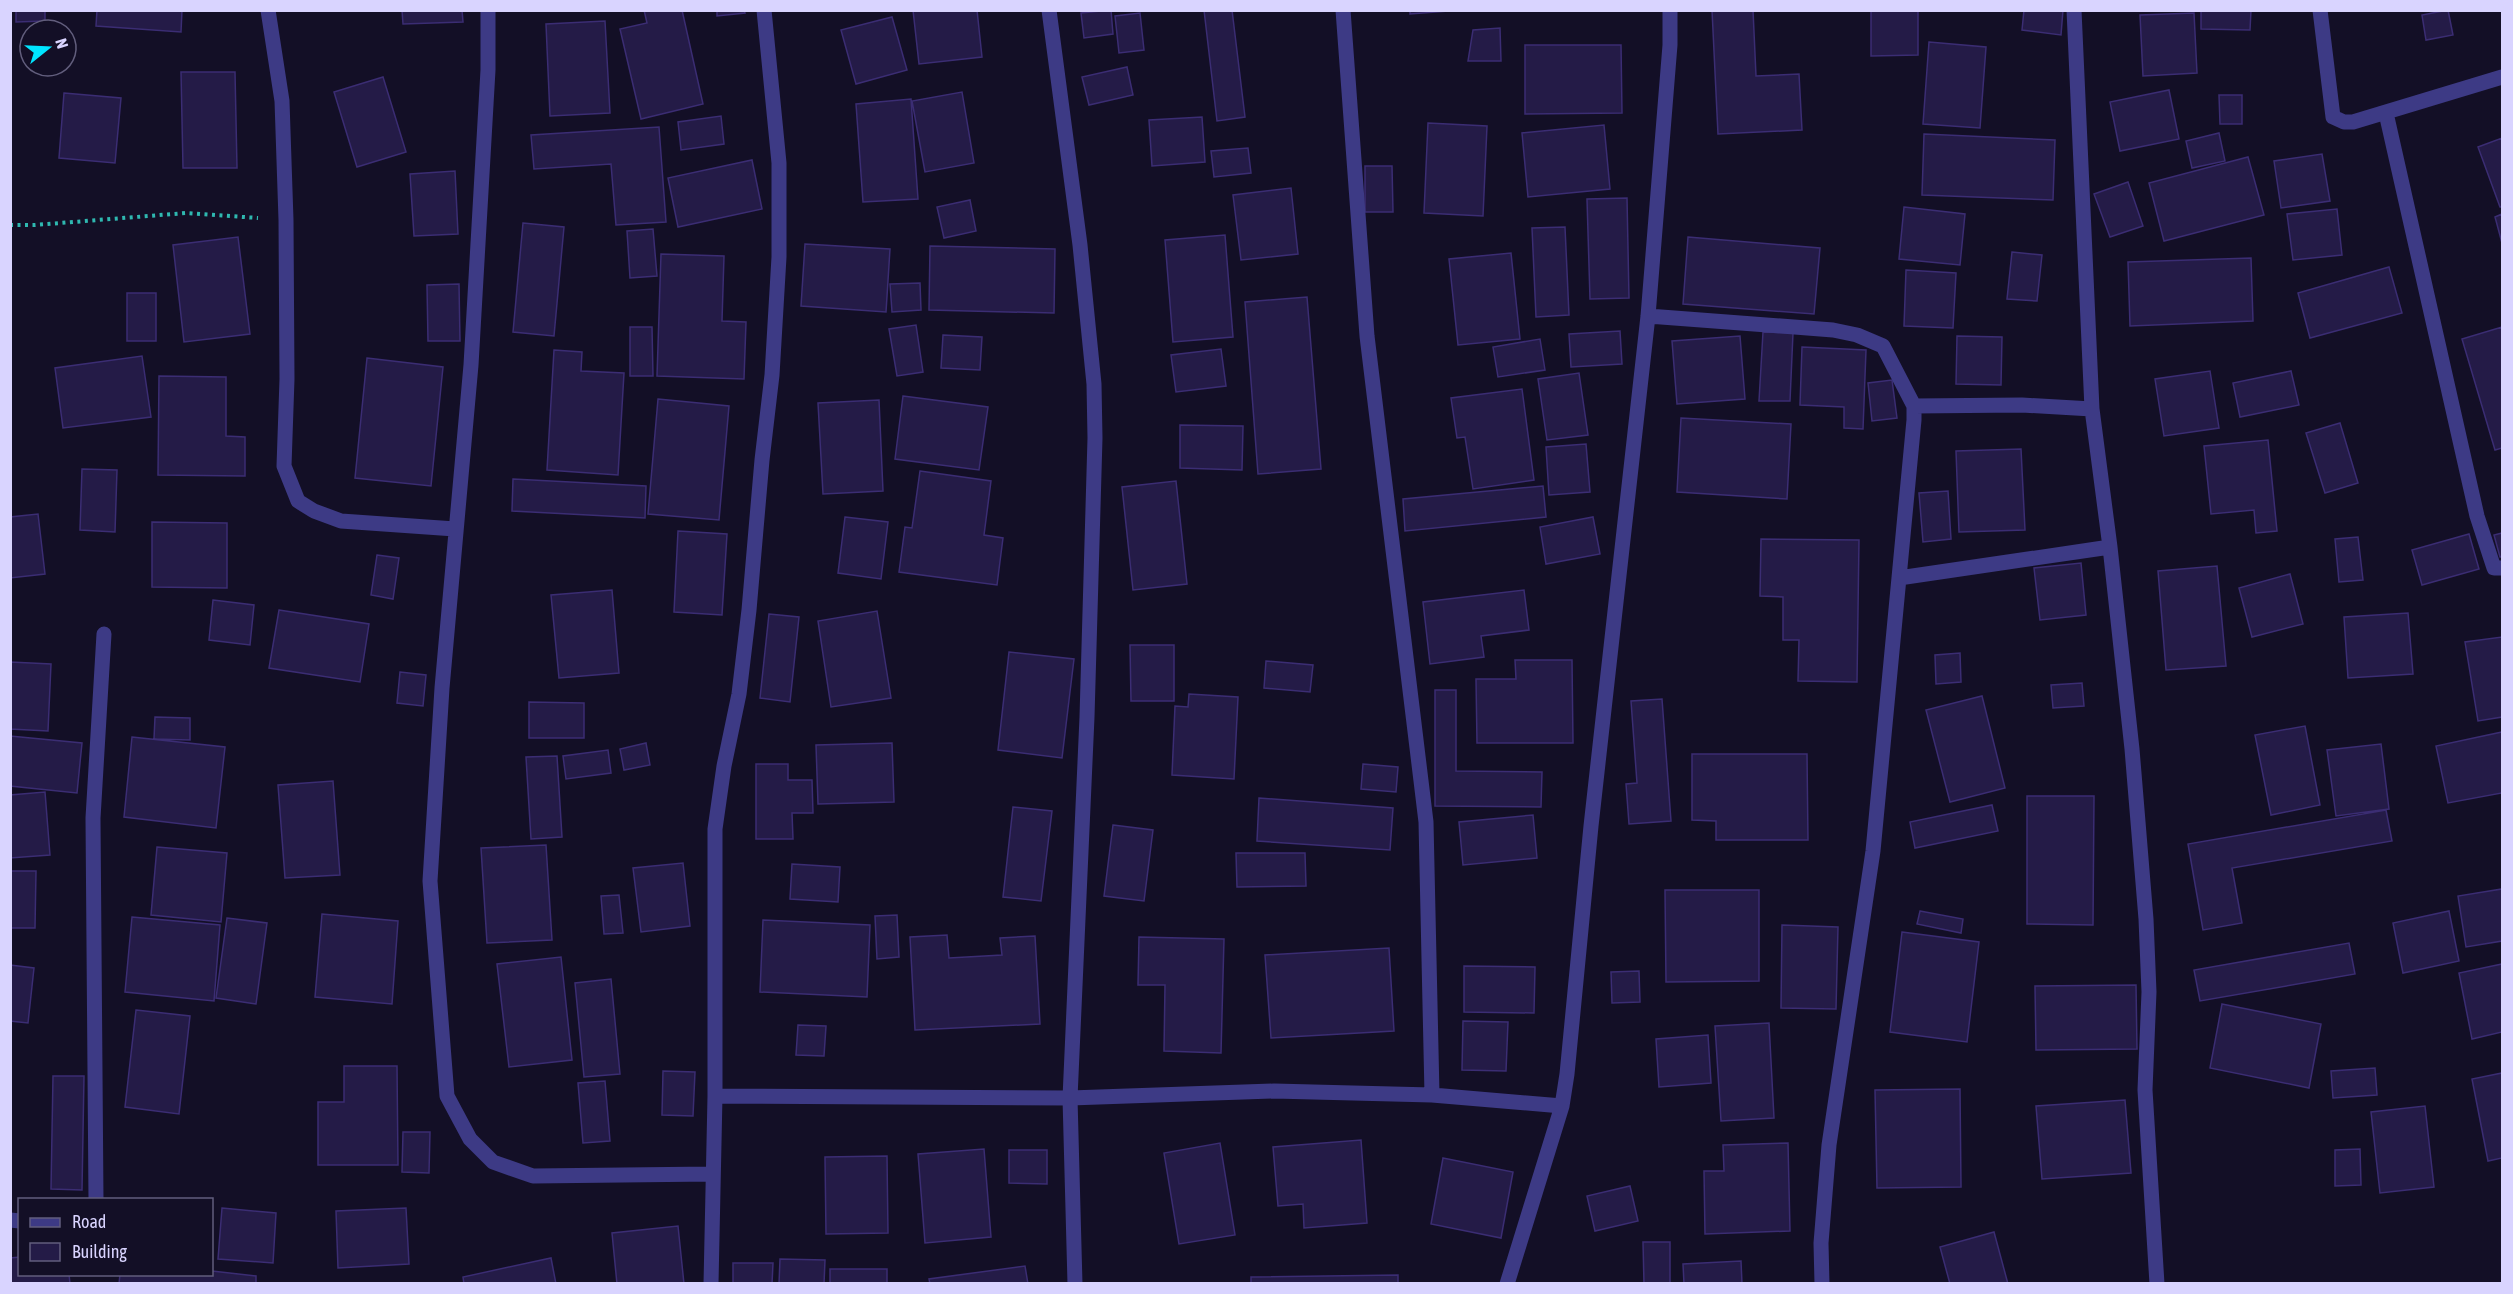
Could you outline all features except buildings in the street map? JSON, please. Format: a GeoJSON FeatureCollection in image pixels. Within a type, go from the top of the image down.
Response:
{"type":"FeatureCollection","features":[{"type":"Feature","properties":{"kind":"street"},"geometry":{"type":"LineString","coordinates":[[268,10],[282,101],[286,220],[287,379],[284,466],[298,501],[314,511],[341,521],[456,529]]}},
{"type":"Feature","properties":{"kind":"street"},"geometry":{"type":"LineString","coordinates":[[488,10],[488,70],[472,354],[442,688],[430,881],[447,1096],[470,1139],[493,1162],[533,1176],[712,1174]]}},
{"type":"Feature","properties":{"kind":"street"},"geometry":{"type":"LineString","coordinates":[[711,1284],[715,1096],[715,829],[724,766],[739,694],[749,610],[772,375],[779,257],[779,163],[764,10]]}},
{"type":"Feature","properties":{"kind":"street"},"geometry":{"type":"LineString","coordinates":[[1049,10],[1080,245],[1094,384],[1095,438],[1087,717],[1070,1098],[1075,1284]]}},
{"type":"Feature","properties":{"kind":"street"},"geometry":{"type":"LineString","coordinates":[[1343,10],[1367,336],[1426,822],[1432,1095]]}},
{"type":"Feature","properties":{"kind":"street"},"geometry":{"type":"LineString","coordinates":[[1507,1284],[1562,1106],[1648,316],[1670,45],[1670,10]]}},
{"type":"Feature","properties":{"kind":"street"},"geometry":{"type":"LineString","coordinates":[[2074,10],[2092,409],[2132,749],[2146,920],[2149,992],[2145,1089],[2157,1284]]}},
{"type":"Feature","properties":{"kind":"street"},"geometry":{"type":"LineString","coordinates":[[2320,10],[2333,117],[2344,122],[2354,122],[2386,113],[2502,77]]}},
{"type":"Feature","properties":{"kind":"street"},"geometry":{"type":"LineString","coordinates":[[2386,113],[2477,516],[2494,568],[2502,568]]}},
{"type":"Feature","properties":{"kind":"street"},"geometry":{"type":"LineString","coordinates":[[1648,316],[1833,330],[1857,335],[1883,346],[1914,406],[1873,851],[1829,1144],[1821,1243],[1822,1284]]}},
{"type":"Feature","properties":{"kind":"street"},"geometry":{"type":"LineString","coordinates":[[1914,406],[2022,405],[2092,409]]}},
{"type":"Feature","properties":{"kind":"street"},"geometry":{"type":"LineString","coordinates":[[1899,578],[2110,547]]}},
{"type":"Feature","properties":{"kind":"street"},"geometry":{"type":"LineString","coordinates":[[96,1198],[93,818],[104,634]]}},
{"type":"Feature","properties":{"kind":"street"},"geometry":{"type":"LineString","coordinates":[[715,1096],[1070,1098],[1274,1091],[1432,1095],[1562,1106]]}},
{"type":"Feature","properties":{"kind":"path"},"geometry":{"type":"LineString","coordinates":[[10,225],[186,213],[286,220]]}}]}
